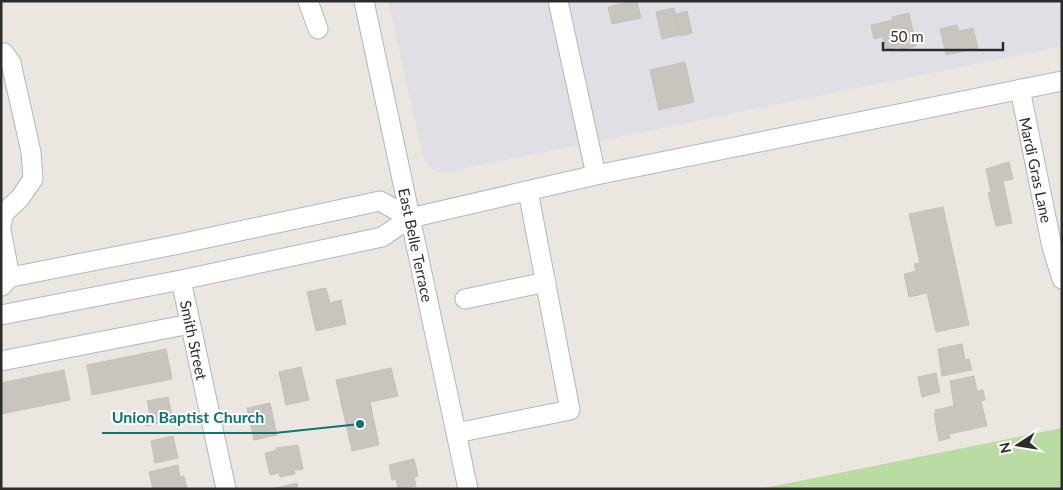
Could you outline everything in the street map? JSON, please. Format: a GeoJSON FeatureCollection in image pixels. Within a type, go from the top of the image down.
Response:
{"type":"FeatureCollection","features":[{"type":"Feature","properties":{"kind":"street"},"geometry":{"type":"LineString","coordinates":[[308,1],[318,29]]}},
{"type":"Feature","properties":{"kind":"street","name":"East Belle Terrace"},"geometry":{"type":"LineString","coordinates":[[364,1],[468,489]]}},
{"type":"Feature","properties":{"kind":"street"},"geometry":{"type":"LineString","coordinates":[[558,1],[596,175]]}},
{"type":"Feature","properties":{"kind":"street"},"geometry":{"type":"LineString","coordinates":[[1,53],[4,53],[11,63],[31,152],[33,178],[20,198],[4,213],[1,226]]}},
{"type":"Feature","properties":{"kind":"street"},"geometry":{"type":"LineString","coordinates":[[1,316],[382,237],[410,218],[596,175],[1062,81]]}},
{"type":"Feature","properties":{"kind":"street","name":"Mardi Gras Lane"},"geometry":{"type":"LineString","coordinates":[[1020,90],[1052,247],[1062,279]]}},
{"type":"Feature","properties":{"kind":"street"},"geometry":{"type":"LineString","coordinates":[[456,433],[570,410],[528,191]]}},
{"type":"Feature","properties":{"kind":"street"},"geometry":{"type":"LineString","coordinates":[[1,230],[4,281],[380,201],[410,218]]}},
{"type":"Feature","properties":{"kind":"street","name":"Smith Street"},"geometry":{"type":"LineString","coordinates":[[181,280],[226,489]]}},
{"type":"Feature","properties":{"kind":"street"},"geometry":{"type":"LineString","coordinates":[[465,299],[546,282]]}},
{"type":"Feature","properties":{"kind":"street"},"geometry":{"type":"LineString","coordinates":[[1,361],[190,324]]}},
{"type":"Feature","properties":{"kind":"shaded area"},"geometry":{"type":"Polygon","coordinates":[[[388,1],[1062,1],[1062,46],[442,173],[432,169],[424,160],[388,1]]]}},
{"type":"Feature","properties":{"kind":"green space"},"geometry":{"type":"Polygon","coordinates":[[[1062,428],[1062,489],[760,489],[1062,428]]]}},
{"type":"Feature","properties":{"kind":"building"},"geometry":{"type":"Polygon","coordinates":[[[637,1],[641,18],[612,24],[608,7],[637,1]]]}},
{"type":"Feature","properties":{"kind":"building"},"geometry":{"type":"Polygon","coordinates":[[[674,8],[680,35],[662,39],[656,12],[674,8]]]}},
{"type":"Feature","properties":{"kind":"building"},"geometry":{"type":"Polygon","coordinates":[[[687,11],[692,33],[681,36],[676,14],[687,11]]]}},
{"type":"Feature","properties":{"kind":"building"},"geometry":{"type":"Polygon","coordinates":[[[909,13],[916,46],[900,50],[899,47],[886,50],[883,37],[874,39],[871,25],[893,20],[892,17],[909,13]]]}},
{"type":"Feature","properties":{"kind":"building"},"geometry":{"type":"Polygon","coordinates":[[[957,25],[959,31],[973,28],[978,48],[946,55],[940,29],[957,25]]]}},
{"type":"Feature","properties":{"kind":"building"},"geometry":{"type":"Polygon","coordinates":[[[685,62],[694,102],[659,110],[650,70],[685,62]]]}},
{"type":"Feature","properties":{"kind":"building"},"geometry":{"type":"Polygon","coordinates":[[[1009,162],[1013,179],[1003,181],[1012,223],[996,226],[988,193],[991,192],[986,169],[1009,162]]]}},
{"type":"Feature","properties":{"kind":"building"},"geometry":{"type":"Polygon","coordinates":[[[943,207],[969,325],[936,332],[927,293],[909,297],[904,274],[916,271],[914,264],[920,263],[909,214],[943,207]]]}},
{"type":"Feature","properties":{"kind":"building"},"geometry":{"type":"Polygon","coordinates":[[[326,288],[330,303],[341,300],[346,324],[316,331],[307,292],[326,288]]]}},
{"type":"Feature","properties":{"kind":"building"},"geometry":{"type":"Polygon","coordinates":[[[962,344],[965,360],[969,359],[972,370],[942,376],[938,349],[962,344]]]}},
{"type":"Feature","properties":{"kind":"building"},"geometry":{"type":"Polygon","coordinates":[[[166,349],[172,379],[92,395],[87,365],[166,349]]]}},
{"type":"Feature","properties":{"kind":"building"},"geometry":{"type":"Polygon","coordinates":[[[301,367],[309,400],[286,405],[279,372],[301,367]]]}},
{"type":"Feature","properties":{"kind":"building"},"geometry":{"type":"Polygon","coordinates":[[[391,368],[398,396],[370,402],[379,445],[352,451],[336,380],[391,368]]]}},
{"type":"Feature","properties":{"kind":"building"},"geometry":{"type":"Polygon","coordinates":[[[64,370],[70,400],[1,414],[1,383],[64,370]]]}},
{"type":"Feature","properties":{"kind":"building"},"geometry":{"type":"Polygon","coordinates":[[[936,373],[940,392],[922,397],[918,377],[936,373]]]}},
{"type":"Feature","properties":{"kind":"building"},"geometry":{"type":"Polygon","coordinates":[[[974,376],[977,391],[983,390],[985,400],[981,401],[987,426],[949,434],[950,438],[939,441],[934,414],[936,414],[935,410],[954,406],[950,381],[974,376]]]}},
{"type":"Feature","properties":{"kind":"building"},"geometry":{"type":"Polygon","coordinates":[[[168,397],[173,420],[146,426],[144,416],[150,415],[147,401],[168,397]]]}},
{"type":"Feature","properties":{"kind":"building"},"geometry":{"type":"Polygon","coordinates":[[[270,403],[277,435],[254,440],[247,408],[270,403]]]}},
{"type":"Feature","properties":{"kind":"building"},"geometry":{"type":"Polygon","coordinates":[[[173,436],[178,458],[155,463],[151,441],[173,436]]]}},
{"type":"Feature","properties":{"kind":"building"},"geometry":{"type":"Polygon","coordinates":[[[298,445],[303,469],[294,470],[295,474],[280,477],[279,473],[270,475],[265,453],[277,450],[276,448],[298,445]]]}},
{"type":"Feature","properties":{"kind":"building"},"geometry":{"type":"Polygon","coordinates":[[[414,459],[418,476],[414,477],[416,486],[398,489],[396,479],[392,480],[389,465],[414,459]]]}},
{"type":"Feature","properties":{"kind":"building"},"geometry":{"type":"Polygon","coordinates":[[[178,465],[180,477],[184,476],[187,489],[153,489],[149,472],[178,465]]]}},
{"type":"Feature","properties":{"kind":"building"},"geometry":{"type":"Polygon","coordinates":[[[297,483],[298,489],[271,489],[297,483]]]}},
{"type":"Feature","properties":{"kind":"place","name":"Union Baptist Church"},"geometry":{"type":"Point","coordinates":[360,424]}}]}
